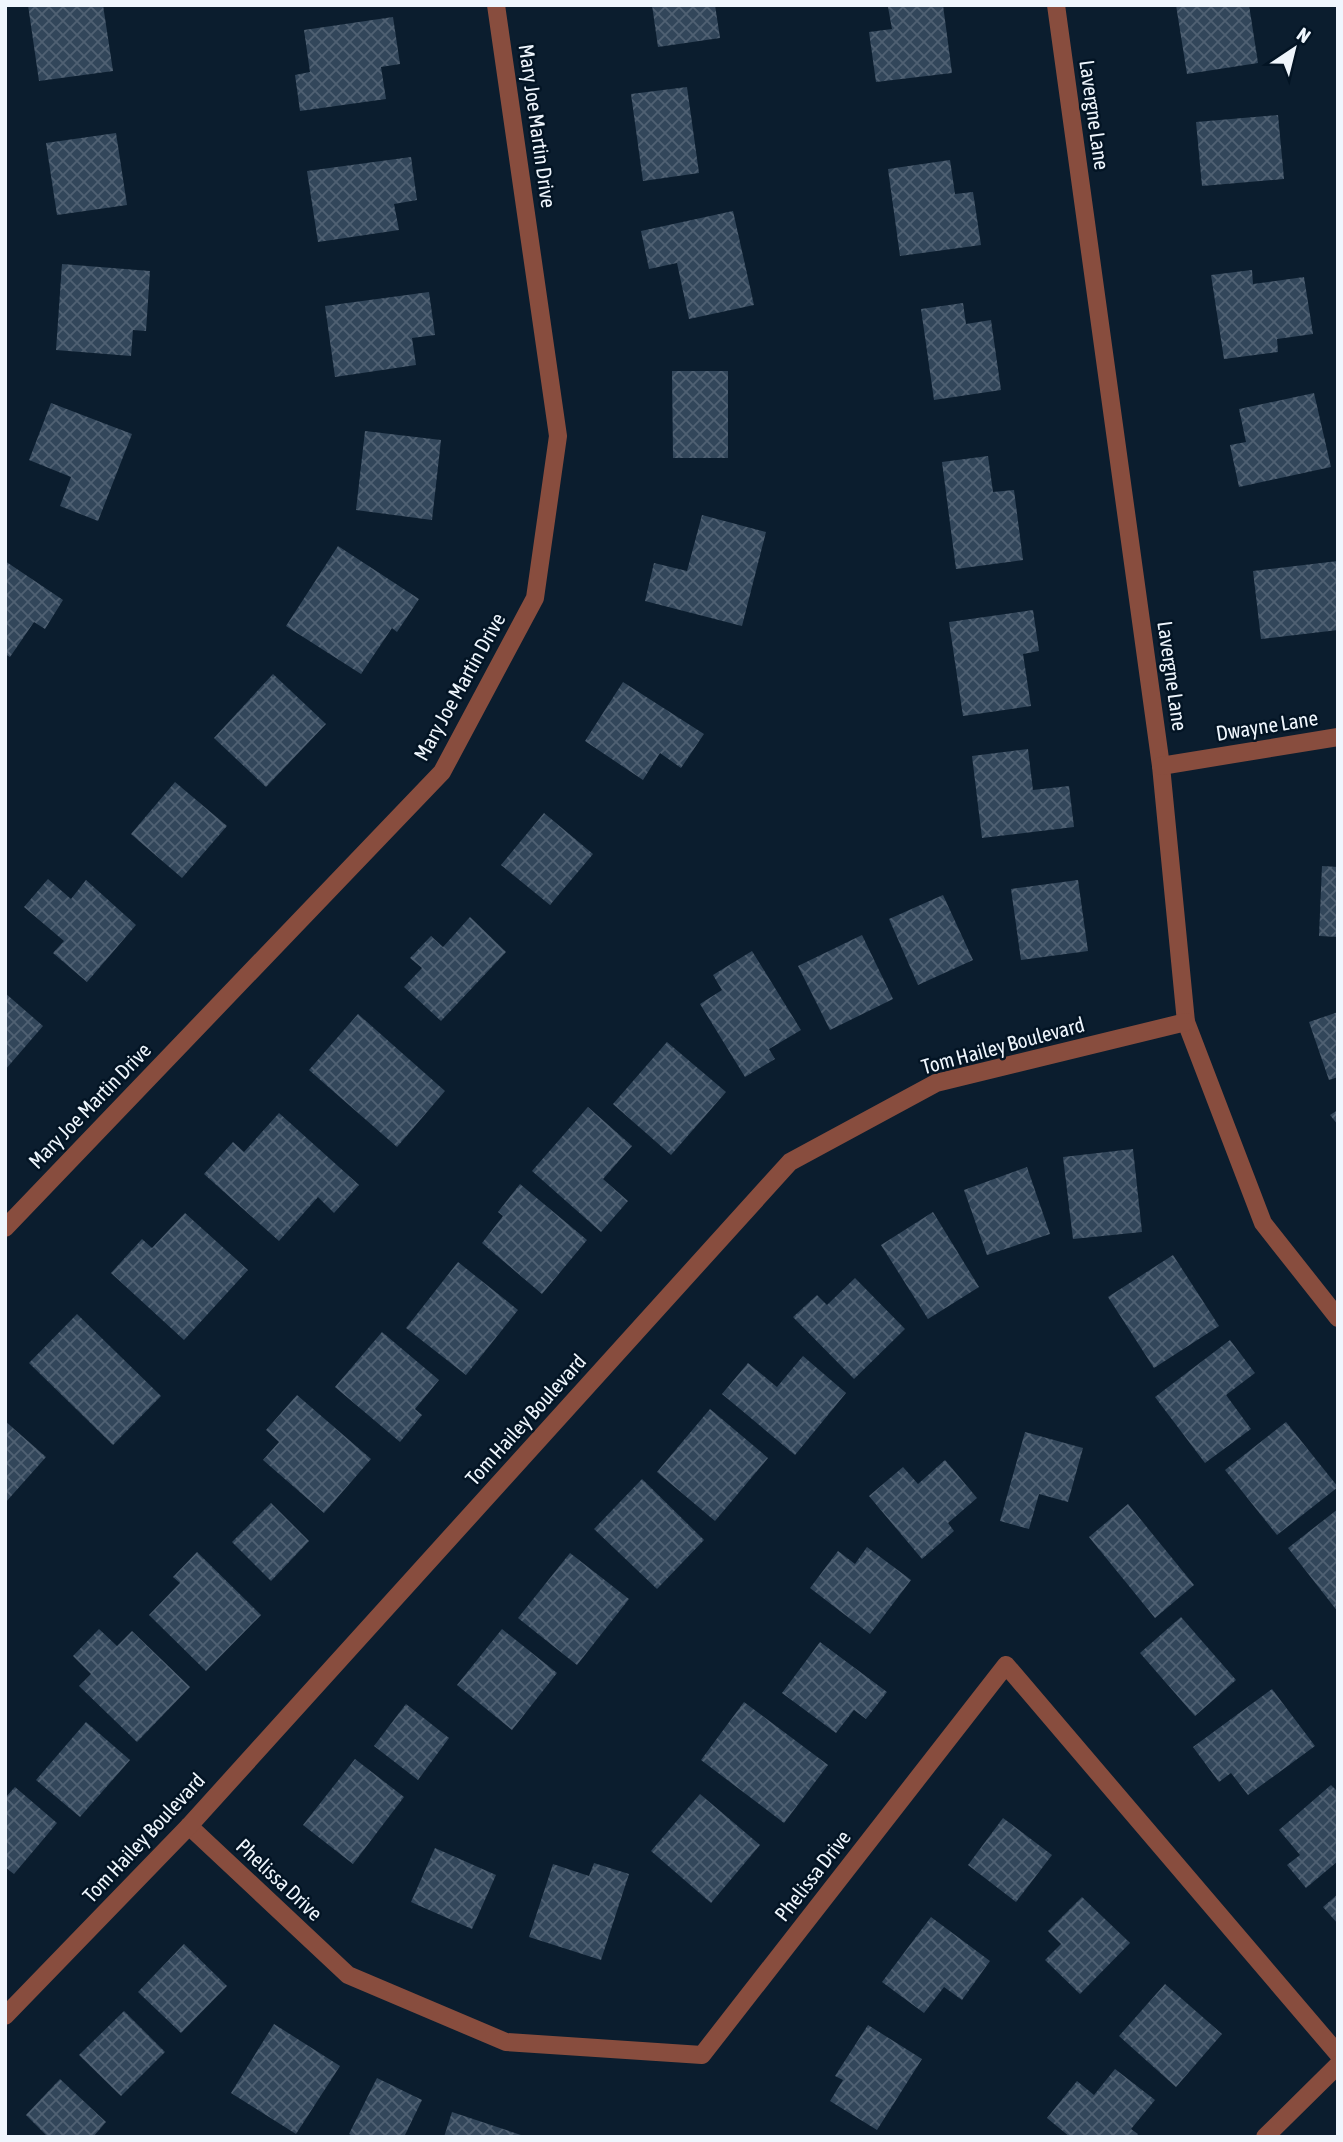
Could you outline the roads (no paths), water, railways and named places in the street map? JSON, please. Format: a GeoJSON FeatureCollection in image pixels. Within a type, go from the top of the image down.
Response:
{"type":"FeatureCollection","features":[{"type":"Feature","properties":{"kind":"street","name":"Mary Joe Martin Drive"},"geometry":{"type":"LineString","coordinates":[[5,1228],[442,772],[536,598],[558,436],[496,5]]}},
{"type":"Feature","properties":{"kind":"street","name":"Lavergne Lane"},"geometry":{"type":"LineString","coordinates":[[1056,5],[1161,766],[1186,1022],[1263,1223],[1338,1318]]}},
{"type":"Feature","properties":{"kind":"street","name":"Dwayne Lane"},"geometry":{"type":"LineString","coordinates":[[1161,766],[1338,737]]}},
{"type":"Feature","properties":{"kind":"street","name":"Tom Hailey Boulevard"},"geometry":{"type":"LineString","coordinates":[[5,2016],[189,1826],[790,1162],[936,1083],[1186,1022]]}},
{"type":"Feature","properties":{"kind":"street","name":"Phelissa Drive"},"geometry":{"type":"LineString","coordinates":[[189,1826],[348,1975],[506,2042],[702,2055],[1006,1665],[1338,2054]]}},
{"type":"Feature","properties":{"kind":"street"},"geometry":{"type":"LineString","coordinates":[[1265,2137],[1338,2065]]}}]}
